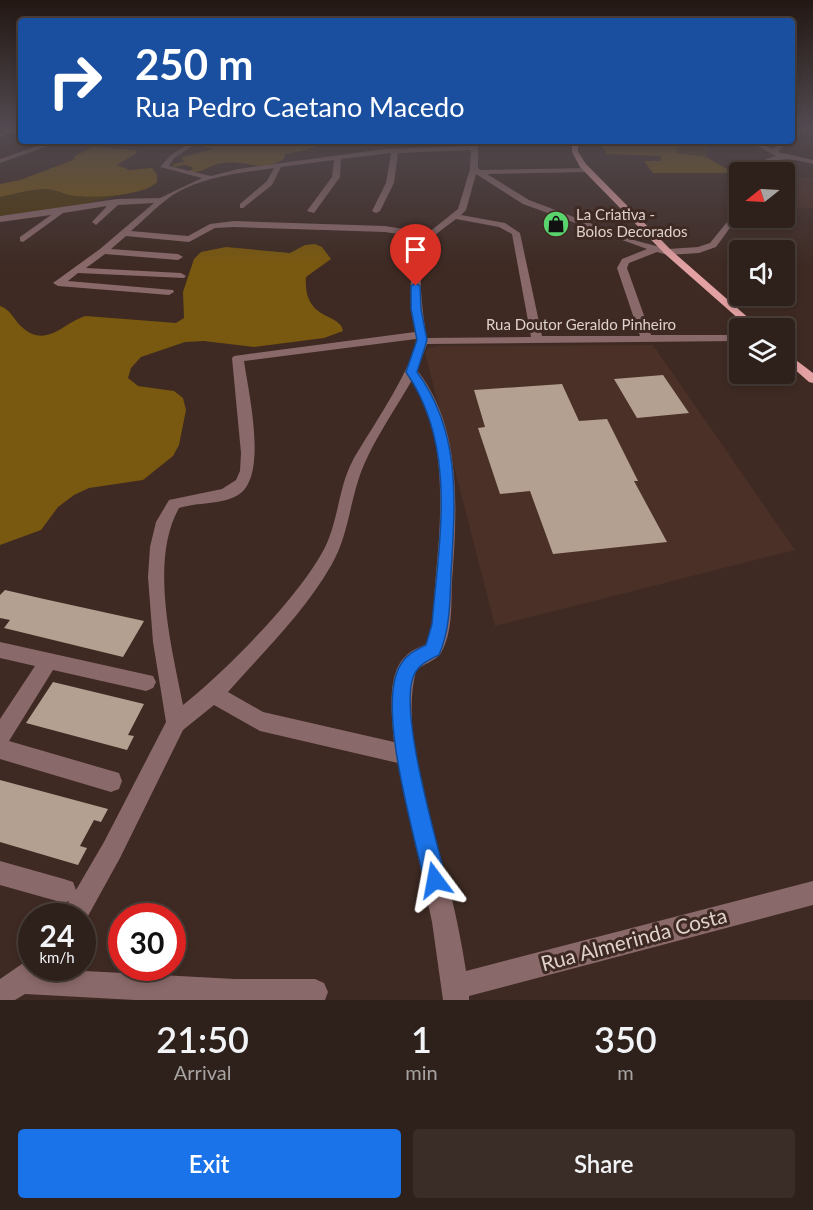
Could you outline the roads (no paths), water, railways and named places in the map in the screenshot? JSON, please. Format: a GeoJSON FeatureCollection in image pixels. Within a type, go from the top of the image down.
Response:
{"type":"FeatureCollection","features":[{"type":"Feature","properties":{"kind":"main road"},"geometry":{"type":"LineString","coordinates":[[592,174],[652,237],[744,318]]}},
{"type":"Feature","properties":{"kind":"main road"},"geometry":{"type":"LineString","coordinates":[[795,363],[813,379]]}},
{"type":"Feature","properties":{"kind":"street"},"geometry":{"type":"LineString","coordinates":[[194,174],[211,178]]}},
{"type":"Feature","properties":{"kind":"street"},"geometry":{"type":"LineString","coordinates":[[169,292],[58,283],[103,251],[178,189],[233,174]]}},
{"type":"Feature","properties":{"kind":"street"},"geometry":{"type":"LineString","coordinates":[[243,206],[270,182],[276,174]]}},
{"type":"Feature","properties":{"kind":"street"},"geometry":{"type":"LineString","coordinates":[[311,211],[336,177],[336,174]]}},
{"type":"Feature","properties":{"kind":"street"},"geometry":{"type":"LineString","coordinates":[[376,211],[390,183],[391,174]]}},
{"type":"Feature","properties":{"kind":"street"},"geometry":{"type":"LineString","coordinates":[[82,903],[176,723],[213,694],[276,626],[310,585],[326,561],[337,538],[351,481],[359,462],[411,372],[421,338],[416,309],[420,247],[455,216],[466,201],[476,174]]}},
{"type":"Feature","properties":{"kind":"street"},"geometry":{"type":"LineString","coordinates":[[483,174],[526,202],[634,243],[668,252],[699,250],[713,245],[729,223]]}},
{"type":"Feature","properties":{"kind":"street"},"geometry":{"type":"LineString","coordinates":[[0,219],[62,212],[117,201],[162,200]]}},
{"type":"Feature","properties":{"kind":"street"},"geometry":{"type":"LineString","coordinates":[[96,222],[117,201]]}},
{"type":"Feature","properties":{"kind":"street"},"geometry":{"type":"LineString","coordinates":[[23,239],[62,212]]}},
{"type":"Feature","properties":{"kind":"street"},"geometry":{"type":"LineString","coordinates":[[455,216],[502,225],[516,233],[537,341]]}},
{"type":"Feature","properties":{"kind":"street"},"geometry":{"type":"LineString","coordinates":[[123,233],[189,239],[213,226],[234,224],[386,229],[430,236]]}},
{"type":"Feature","properties":{"kind":"street"},"geometry":{"type":"LineString","coordinates":[[634,243],[652,237]]}},
{"type":"Feature","properties":{"kind":"street"},"geometry":{"type":"LineString","coordinates":[[647,340],[622,268],[625,261],[654,249]]}},
{"type":"Feature","properties":{"kind":"street"},"geometry":{"type":"LineString","coordinates":[[103,251],[178,256]]}},
{"type":"Feature","properties":{"kind":"street"},"geometry":{"type":"LineString","coordinates":[[77,270],[181,276]]}},
{"type":"Feature","properties":{"kind":"street","name":"Rua Doutor Geraldo Pinheiro"},"geometry":{"type":"LineString","coordinates":[[176,723],[157,585],[156,550],[161,527],[168,510],[174,504],[227,494],[237,490],[245,481],[248,453],[238,358],[421,338],[537,341],[729,338]]}},
{"type":"Feature","properties":{"kind":"street"},"geometry":{"type":"LineString","coordinates":[[411,372],[423,389],[436,422],[447,466],[449,496],[440,624],[436,644],[433,650],[413,661],[407,669],[402,686],[402,722],[406,755],[440,900],[456,993]]}},
{"type":"Feature","properties":{"kind":"street"},"geometry":{"type":"LineString","coordinates":[[0,650],[146,682]]}},
{"type":"Feature","properties":{"kind":"street"},"geometry":{"type":"LineString","coordinates":[[0,737],[48,662]]}},
{"type":"Feature","properties":{"kind":"street"},"geometry":{"type":"LineString","coordinates":[[213,694],[260,721],[406,755]]}},
{"type":"Feature","properties":{"kind":"street"},"geometry":{"type":"LineString","coordinates":[[0,749],[111,781]]}},
{"type":"Feature","properties":{"kind":"street"},"geometry":{"type":"LineString","coordinates":[[0,873],[64,891]]}},
{"type":"Feature","properties":{"kind":"street","name":"Rua Almerinda Costa"},"geometry":{"type":"LineString","coordinates":[[456,993],[813,893]]}},
{"type":"Feature","properties":{"kind":"street"},"geometry":{"type":"LineString","coordinates":[[19,981],[235,992],[315,992]]}},
{"type":"Feature","properties":{"kind":"place","name":"La Criativa - Bolos Decorados"},"geometry":{"type":"Point","coordinates":[556,224]}}]}
